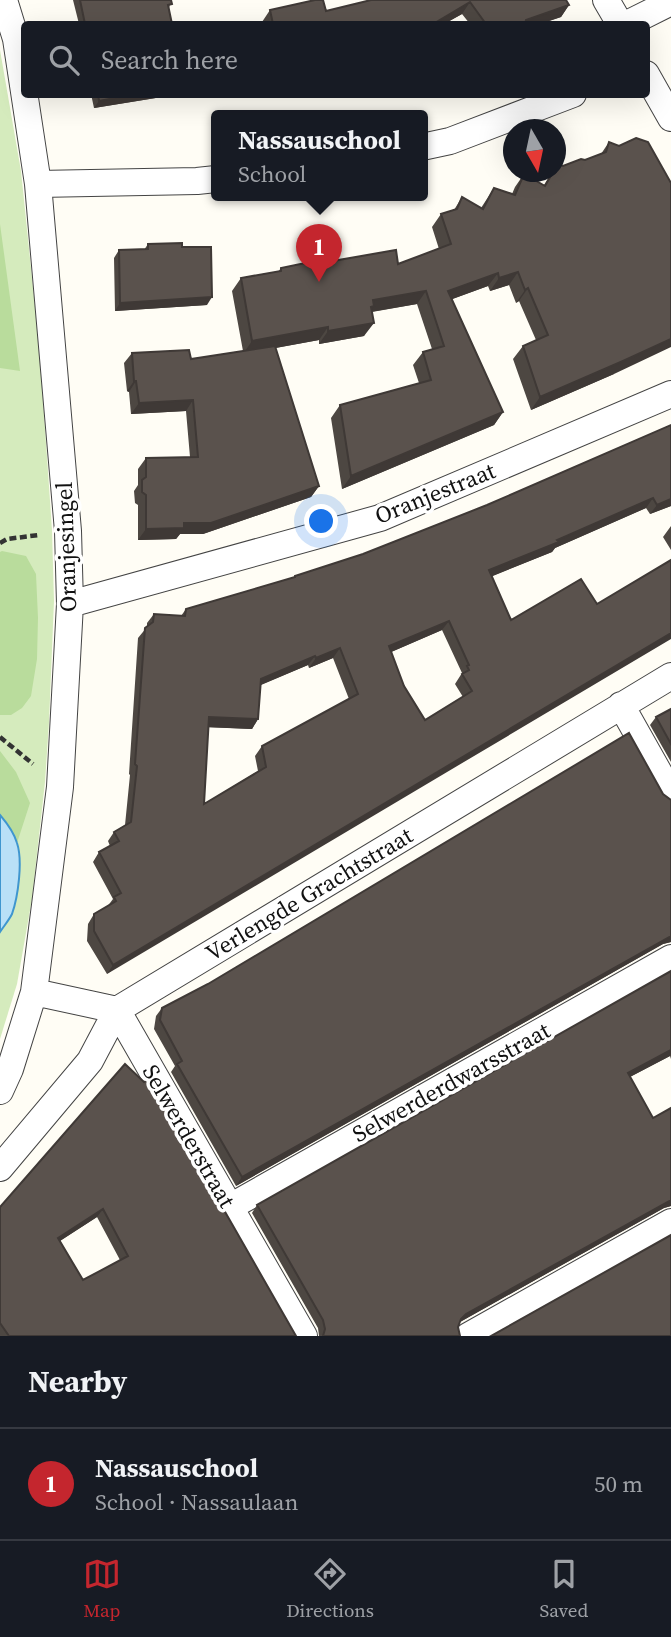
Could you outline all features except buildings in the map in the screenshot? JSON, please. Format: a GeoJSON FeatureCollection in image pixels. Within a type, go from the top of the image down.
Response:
{"type":"FeatureCollection","features":[{"type":"Feature","properties":{"kind":"street","name":"Oranjesingel"},"geometry":{"type":"LineString","coordinates":[[4,0],[16,39],[21,72]]}},
{"type":"Feature","properties":{"kind":"street"},"geometry":{"type":"LineString","coordinates":[[606,0],[618,21]]}},
{"type":"Feature","properties":{"kind":"street"},"geometry":{"type":"LineString","coordinates":[[633,21],[671,2]]}},
{"type":"Feature","properties":{"kind":"street"},"geometry":{"type":"LineString","coordinates":[[650,80],[668,105]]}},
{"type":"Feature","properties":{"kind":"street","name":"Oranjesingel"},"geometry":{"type":"LineString","coordinates":[[0,1091],[10,1069],[34,992],[60,787],[70,604],[68,531],[38,184],[25,98]]}},
{"type":"Feature","properties":{"kind":"street"},"geometry":{"type":"LineString","coordinates":[[428,146],[450,141],[563,98]]}},
{"type":"Feature","properties":{"kind":"street"},"geometry":{"type":"LineString","coordinates":[[38,184],[211,180]]}},
{"type":"Feature","properties":{"kind":"street","name":"Oranjestraat"},"geometry":{"type":"LineString","coordinates":[[70,604],[380,518],[671,394]]}},
{"type":"Feature","properties":{"kind":"street","name":"Verlengde Grachtstraat"},"geometry":{"type":"LineString","coordinates":[[117,1010],[671,676]]}},
{"type":"Feature","properties":{"kind":"street"},"geometry":{"type":"LineString","coordinates":[[621,705],[671,794]]}},
{"type":"Feature","properties":{"kind":"street","name":"Selwerderdwarsstraat"},"geometry":{"type":"LineString","coordinates":[[230,1207],[671,958]]}},
{"type":"Feature","properties":{"kind":"street"},"geometry":{"type":"LineString","coordinates":[[0,1168],[90,1061],[117,1010],[34,992]]}},
{"type":"Feature","properties":{"kind":"street","name":"Selwerderstraat"},"geometry":{"type":"LineString","coordinates":[[117,1010],[304,1336]]}},
{"type":"Feature","properties":{"kind":"street"},"geometry":{"type":"LineString","coordinates":[[468,1336],[671,1222]]}},
{"type":"Feature","properties":{"kind":"path"},"geometry":{"type":"LineString","coordinates":[[0,543],[7,539],[68,531]]}},
{"type":"Feature","properties":{"kind":"green space"},"geometry":{"type":"Polygon","coordinates":[[[0,50],[21,171],[40,355],[54,601],[45,782],[32,899],[17,984],[0,1039],[0,50]]]}},
{"type":"Feature","properties":{"kind":"green space"},"geometry":{"type":"Polygon","coordinates":[[[0,224],[20,371],[0,368],[0,224]]]}},
{"type":"Feature","properties":{"kind":"green space"},"geometry":{"type":"Polygon","coordinates":[[[2,551],[26,556],[36,574],[37,659],[31,696],[22,708],[11,715],[0,715],[2,551]]]}},
{"type":"Feature","properties":{"kind":"green space"},"geometry":{"type":"Polygon","coordinates":[[[0,751],[16,772],[30,803],[17,843],[0,815],[0,751]]]}},
{"type":"Feature","properties":{"kind":"water"},"geometry":{"type":"Polygon","coordinates":[[[0,815],[16,839],[20,869],[12,914],[0,932],[0,815]]]}},
{"type":"Feature","properties":{"kind":"place","name":"Nassauschool"},"geometry":{"type":"Point","coordinates":[319,282]}}]}
